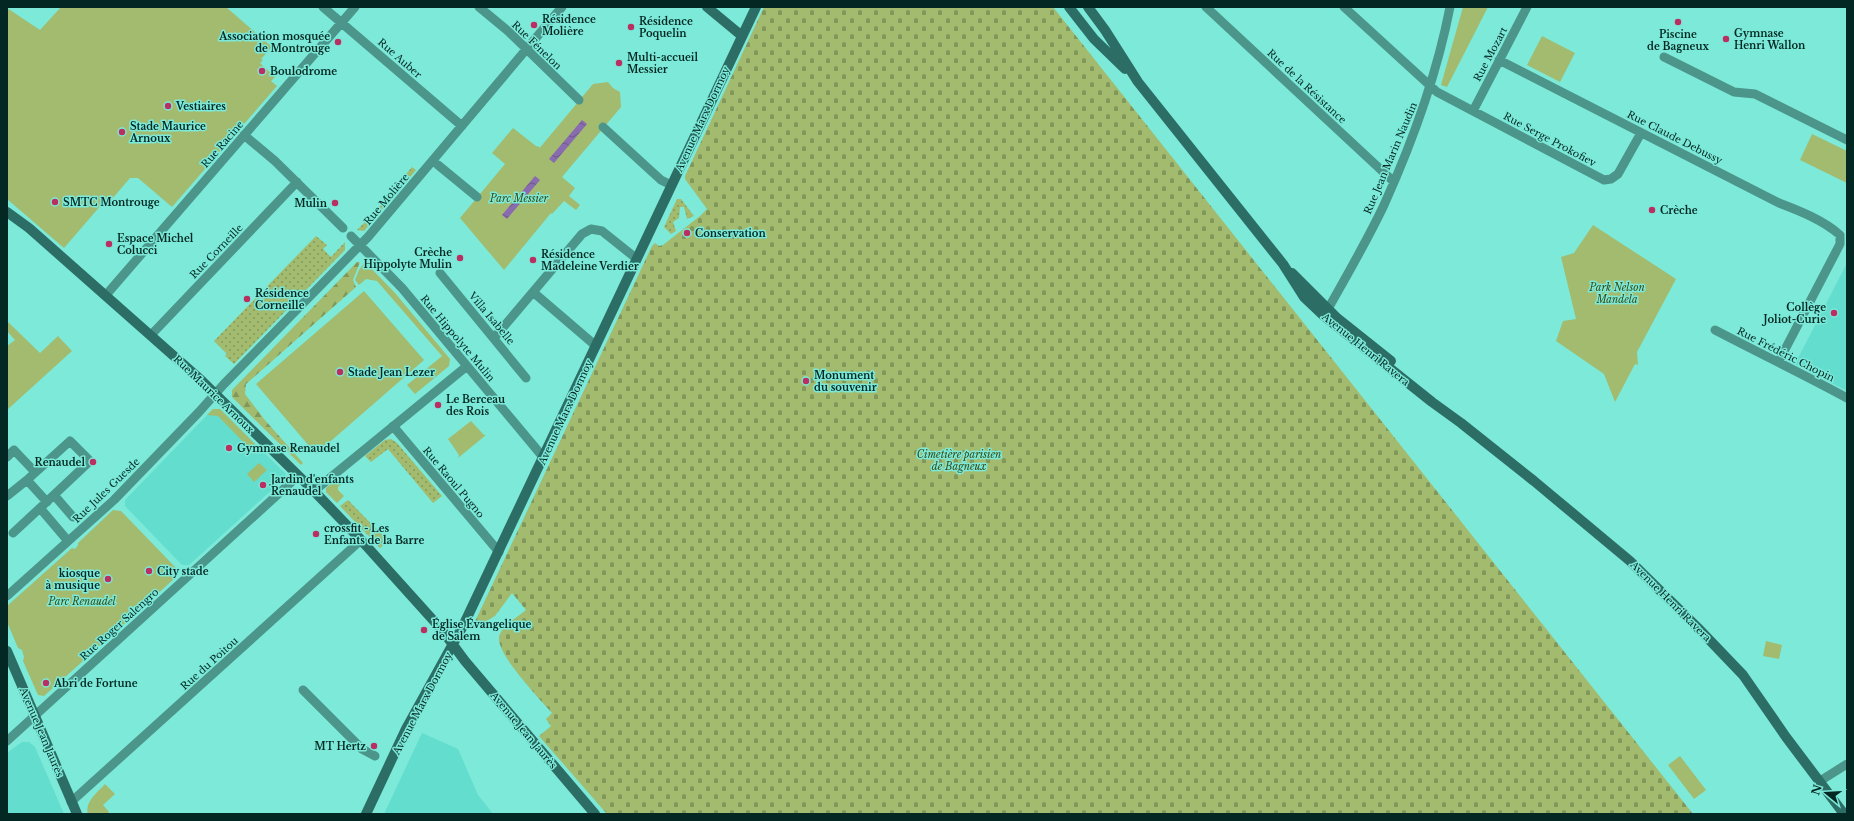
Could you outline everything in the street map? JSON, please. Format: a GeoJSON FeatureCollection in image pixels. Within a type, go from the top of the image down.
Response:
{"type":"FeatureCollection","features":[{"type":"Feature","properties":{"kind":"street","name":"Rue Auber"},"geometry":{"type":"LineString","coordinates":[[323,7],[462,126]]}},
{"type":"Feature","properties":{"kind":"street","name":"Rue Racine"},"geometry":{"type":"LineString","coordinates":[[106,296],[355,7]]}},
{"type":"Feature","properties":{"kind":"street","name":"Rue Fénelon"},"geometry":{"type":"LineString","coordinates":[[479,7],[508,31],[579,100]]}},
{"type":"Feature","properties":{"kind":"street","name":"Rue Molière"},"geometry":{"type":"LineString","coordinates":[[215,394],[360,245],[562,7]]}},
{"type":"Feature","properties":{"kind":"street"},"geometry":{"type":"LineString","coordinates":[[708,7],[742,36]]}},
{"type":"Feature","properties":{"kind":"street","name":"Avenue Marx Dormoy"},"geometry":{"type":"LineString","coordinates":[[366,814],[406,729],[454,645],[499,552],[756,7]]}},
{"type":"Feature","properties":{"kind":"street","name":"Avenue Henri Ravera"},"geometry":{"type":"LineString","coordinates":[[1069,7],[1094,39],[1138,82]]}},
{"type":"Feature","properties":{"kind":"street","name":"Rue de la Résistance"},"geometry":{"type":"LineString","coordinates":[[1206,7],[1393,182]]}},
{"type":"Feature","properties":{"kind":"street","name":"Rue Serge Prokofiev"},"geometry":{"type":"LineString","coordinates":[[1344,7],[1437,92],[1604,180],[1612,179],[1618,174],[1641,133]]}},
{"type":"Feature","properties":{"kind":"street","name":"Rue Jean Marin Naudin"},"geometry":{"type":"LineString","coordinates":[[1328,309],[1384,205],[1430,87],[1446,31],[1450,7]]}},
{"type":"Feature","properties":{"kind":"street","name":"Rue Mozart"},"geometry":{"type":"LineString","coordinates":[[1473,111],[1527,7]]}},
{"type":"Feature","properties":{"kind":"street","name":"Avenue Henri Ravera"},"geometry":{"type":"LineString","coordinates":[[1092,9],[1138,82],[1283,264],[1328,309],[1419,384],[1461,423]]}},
{"type":"Feature","properties":{"kind":"street"},"geometry":{"type":"LineString","coordinates":[[1664,57],[1734,92],[1755,94],[1847,140]]}},
{"type":"Feature","properties":{"kind":"street","name":"Rue Claude Debussy"},"geometry":{"type":"LineString","coordinates":[[1499,60],[1779,203],[1801,212],[1832,228],[1840,235],[1840,244],[1779,361]]}},
{"type":"Feature","properties":{"kind":"street"},"geometry":{"type":"LineString","coordinates":[[604,127],[661,180],[671,185]]}},
{"type":"Feature","properties":{"kind":"street"},"geometry":{"type":"LineString","coordinates":[[244,135],[275,160],[343,228]]}},
{"type":"Feature","properties":{"kind":"street"},"geometry":{"type":"LineString","coordinates":[[438,165],[477,197]]}},
{"type":"Feature","properties":{"kind":"street","name":"Rue Corneille"},"geometry":{"type":"LineString","coordinates":[[151,335],[297,182]]}},
{"type":"Feature","properties":{"kind":"street","name":"Rue Maurice Arnoux"},"geometry":{"type":"LineString","coordinates":[[7,212],[23,224],[151,335],[215,394],[314,491],[361,540],[454,645]]}},
{"type":"Feature","properties":{"kind":"street"},"geometry":{"type":"LineString","coordinates":[[494,338],[582,234],[591,228],[602,231],[637,259]]}},
{"type":"Feature","properties":{"kind":"street","name":"Rue Hippolyte Mulin"},"geometry":{"type":"LineString","coordinates":[[351,236],[402,288],[544,457]]}},
{"type":"Feature","properties":{"kind":"street","name":"Avenue Henri Ravera"},"geometry":{"type":"LineString","coordinates":[[1283,264],[1299,291],[1314,307],[1582,520],[1630,561],[1743,675],[1844,814]]}},
{"type":"Feature","properties":{"kind":"street","name":"Villa Isabelle"},"geometry":{"type":"LineString","coordinates":[[440,273],[526,378]]}},
{"type":"Feature","properties":{"kind":"street"},"geometry":{"type":"LineString","coordinates":[[533,292],[596,346]]}},
{"type":"Feature","properties":{"kind":"street","name":"Rue Frédéric Chopin"},"geometry":{"type":"LineString","coordinates":[[1715,330],[1757,352],[1779,361],[1847,398]]}},
{"type":"Feature","properties":{"kind":"street"},"geometry":{"type":"LineString","coordinates":[[314,491],[467,366]]}},
{"type":"Feature","properties":{"kind":"street","name":"Rue Jules Guesde"},"geometry":{"type":"LineString","coordinates":[[7,596],[114,500],[200,412],[215,394]]}},
{"type":"Feature","properties":{"kind":"street","name":"Rue Raoul Pugno"},"geometry":{"type":"LineString","coordinates":[[393,426],[499,552]]}},
{"type":"Feature","properties":{"kind":"street"},"geometry":{"type":"LineString","coordinates":[[7,496],[70,441],[90,461],[13,533]]}},
{"type":"Feature","properties":{"kind":"street"},"geometry":{"type":"LineString","coordinates":[[7,457],[14,450],[35,472]]}},
{"type":"Feature","properties":{"kind":"street","name":"Rue Roger Salengro"},"geometry":{"type":"LineString","coordinates":[[7,741],[298,476]]}},
{"type":"Feature","properties":{"kind":"street"},"geometry":{"type":"LineString","coordinates":[[27,480],[68,541]]}},
{"type":"Feature","properties":{"kind":"street"},"geometry":{"type":"LineString","coordinates":[[54,495],[73,517]]}},
{"type":"Feature","properties":{"kind":"street","name":"Rue du Poitou"},"geometry":{"type":"LineString","coordinates":[[72,802],[361,540]]}},
{"type":"Feature","properties":{"kind":"street","name":"Avenue Jean Jaurès"},"geometry":{"type":"LineString","coordinates":[[454,645],[465,661],[595,814]]}},
{"type":"Feature","properties":{"kind":"street","name":"Avenue Jean Jaurès"},"geometry":{"type":"LineString","coordinates":[[7,650],[77,814]]}},
{"type":"Feature","properties":{"kind":"street"},"geometry":{"type":"LineString","coordinates":[[303,690],[362,749],[375,756]]}},
{"type":"Feature","properties":{"kind":"street"},"geometry":{"type":"LineString","coordinates":[[1820,781],[1847,764]]}},
{"type":"Feature","properties":{"kind":"shaded area","name":"Collège Joliot-Curie"},"geometry":{"type":"Polygon","coordinates":[[[1847,263],[1847,391],[1795,364],[1847,263]]]}},
{"type":"Feature","properties":{"kind":"shaded area"},"geometry":{"type":"Polygon","coordinates":[[[213,409],[220,409],[286,474],[285,478],[189,565],[182,565],[125,506],[125,500],[213,409]]]}},
{"type":"Feature","properties":{"kind":"shaded area"},"geometry":{"type":"Polygon","coordinates":[[[422,733],[458,749],[478,795],[493,814],[384,814],[422,733]]]}},
{"type":"Feature","properties":{"kind":"shaded area"},"geometry":{"type":"Polygon","coordinates":[[[22,742],[29,742],[35,747],[64,814],[7,814],[7,753],[22,742]]]}},
{"type":"Feature","properties":{"kind":"green space","name":"Stade Maurice Arnoux"},"geometry":{"type":"Polygon","coordinates":[[[61,7],[226,7],[272,47],[261,59],[263,60],[260,63],[275,77],[271,81],[277,86],[172,207],[138,178],[130,178],[106,206],[102,204],[64,248],[7,199],[7,8],[40,30],[61,7]]]}},
{"type":"Feature","properties":{"kind":"green space","name":"Cimetière parisien de Bagneux"},"geometry":{"type":"Polygon","coordinates":[[[764,7],[1053,7],[1693,814],[607,814],[539,736],[551,726],[546,719],[552,713],[512,666],[500,646],[499,638],[502,630],[526,610],[512,593],[495,616],[471,630],[652,246],[655,243],[659,246],[663,245],[707,209],[685,179],[685,176],[764,7]]]}},
{"type":"Feature","properties":{"kind":"green space"},"geometry":{"type":"Polygon","coordinates":[[[1463,7],[1488,7],[1447,87],[1441,85],[1463,7]]]}},
{"type":"Feature","properties":{"kind":"green space"},"geometry":{"type":"Polygon","coordinates":[[[1542,36],[1575,53],[1560,82],[1527,65],[1542,36]]]}},
{"type":"Feature","properties":{"kind":"green space","name":"Parc Messier"},"geometry":{"type":"Polygon","coordinates":[[[608,82],[613,88],[620,92],[621,107],[562,177],[575,188],[569,196],[580,205],[576,210],[564,201],[552,214],[551,213],[504,270],[460,218],[505,164],[492,153],[513,128],[536,146],[540,147],[538,150],[593,84],[608,82]]]}},
{"type":"Feature","properties":{"kind":"green space"},"geometry":{"type":"Polygon","coordinates":[[[1812,134],[1847,151],[1847,183],[1800,160],[1812,134]]]}},
{"type":"Feature","properties":{"kind":"green space"},"geometry":{"type":"Polygon","coordinates":[[[412,167],[416,170],[364,231],[357,230],[374,213],[412,167]]]}},
{"type":"Feature","properties":{"kind":"green space"},"geometry":{"type":"Polygon","coordinates":[[[677,199],[681,199],[694,216],[687,219],[684,207],[680,207],[679,218],[673,222],[676,231],[671,234],[664,227],[677,199]]]}},
{"type":"Feature","properties":{"kind":"green space","name":"Park Nelson Mandela"},"geometry":{"type":"Polygon","coordinates":[[[1593,225],[1676,279],[1637,352],[1638,365],[1635,364],[1615,402],[1604,374],[1556,341],[1563,321],[1576,319],[1561,257],[1574,253],[1593,225]]]}},
{"type":"Feature","properties":{"kind":"green space"},"geometry":{"type":"Polygon","coordinates":[[[316,236],[327,245],[323,249],[331,257],[345,242],[345,250],[234,364],[225,356],[227,354],[214,341],[316,236]]]}},
{"type":"Feature","properties":{"kind":"green space"},"geometry":{"type":"Polygon","coordinates":[[[357,262],[360,262],[353,280],[356,287],[246,384],[245,394],[264,419],[303,463],[301,465],[232,397],[232,390],[357,262]]]}},
{"type":"Feature","properties":{"kind":"green space"},"geometry":{"type":"Polygon","coordinates":[[[365,262],[395,293],[450,359],[449,366],[415,394],[407,385],[442,356],[377,281],[366,279],[359,285],[355,280],[359,270],[365,262]]]}},
{"type":"Feature","properties":{"kind":"green space","name":"Stade Jean Lezer"},"geometry":{"type":"Polygon","coordinates":[[[364,291],[424,360],[316,454],[256,384],[364,291]]]}},
{"type":"Feature","properties":{"kind":"green space"},"geometry":{"type":"Polygon","coordinates":[[[7,321],[40,353],[58,336],[72,351],[7,410],[7,346],[15,340],[7,331],[7,321]]]}},
{"type":"Feature","properties":{"kind":"green space"},"geometry":{"type":"Polygon","coordinates":[[[213,409],[220,409],[260,449],[255,454],[218,416],[207,415],[213,409]]]}},
{"type":"Feature","properties":{"kind":"green space"},"geometry":{"type":"Polygon","coordinates":[[[471,421],[484,435],[486,435],[458,458],[459,455],[448,439],[471,421]]]}},
{"type":"Feature","properties":{"kind":"green space"},"geometry":{"type":"Polygon","coordinates":[[[391,439],[397,443],[442,496],[433,503],[388,449],[371,462],[365,456],[385,440],[391,439]]]}},
{"type":"Feature","properties":{"kind":"green space"},"geometry":{"type":"Polygon","coordinates":[[[259,463],[267,470],[254,482],[247,474],[259,463]]]}},
{"type":"Feature","properties":{"kind":"green space"},"geometry":{"type":"Polygon","coordinates":[[[341,476],[345,481],[338,487],[338,490],[344,496],[337,503],[326,492],[326,488],[341,476]]]}},
{"type":"Feature","properties":{"kind":"green space"},"geometry":{"type":"Polygon","coordinates":[[[348,500],[388,541],[380,548],[340,506],[348,500]]]}},
{"type":"Feature","properties":{"kind":"green space","name":"Parc Renaudel"},"geometry":{"type":"Polygon","coordinates":[[[113,510],[121,511],[177,569],[176,577],[142,608],[136,608],[134,606],[130,610],[132,612],[131,618],[44,696],[38,695],[23,661],[24,657],[22,650],[18,648],[7,622],[7,606],[72,548],[75,549],[78,543],[113,510]]]}},
{"type":"Feature","properties":{"kind":"green space"},"geometry":{"type":"Polygon","coordinates":[[[1766,641],[1782,645],[1779,659],[1763,656],[1766,641]]]}},
{"type":"Feature","properties":{"kind":"green space"},"geometry":{"type":"Polygon","coordinates":[[[1680,756],[1706,790],[1694,799],[1668,765],[1680,756]]]}},
{"type":"Feature","properties":{"kind":"green space"},"geometry":{"type":"Polygon","coordinates":[[[105,784],[115,794],[103,805],[109,812],[107,814],[88,814],[87,810],[90,801],[105,784]]]}},
{"type":"Feature","properties":{"kind":"water"},"geometry":{"type":"Polygon","coordinates":[[[582,120],[587,124],[554,163],[549,159],[582,120]]]}},
{"type":"Feature","properties":{"kind":"water"},"geometry":{"type":"Polygon","coordinates":[[[535,176],[540,180],[507,219],[502,215],[535,176]]]}},
{"type":"Feature","properties":{"kind":"place","name":"Piscine de Bagneux"},"geometry":{"type":"Point","coordinates":[1678,22]}},
{"type":"Feature","properties":{"kind":"place","name":"Résidence Molière"},"geometry":{"type":"Point","coordinates":[534,25]}},
{"type":"Feature","properties":{"kind":"place","name":"Résidence Poquelin"},"geometry":{"type":"Point","coordinates":[631,27]}},
{"type":"Feature","properties":{"kind":"place","name":"Gymnase Henri Wallon"},"geometry":{"type":"Point","coordinates":[1726,39]}},
{"type":"Feature","properties":{"kind":"place","name":"Association mosquée de Montrouge"},"geometry":{"type":"Point","coordinates":[338,42]}},
{"type":"Feature","properties":{"kind":"place","name":"Multi-accueil Messier"},"geometry":{"type":"Point","coordinates":[619,63]}},
{"type":"Feature","properties":{"kind":"place","name":"Boulodrome"},"geometry":{"type":"Point","coordinates":[262,71]}},
{"type":"Feature","properties":{"kind":"place","name":"Vestiaires"},"geometry":{"type":"Point","coordinates":[168,106]}},
{"type":"Feature","properties":{"kind":"place","name":"Stade Maurice Arnoux"},"geometry":{"type":"Point","coordinates":[122,132]}},
{"type":"Feature","properties":{"kind":"place","name":"SMTC Montrouge"},"geometry":{"type":"Point","coordinates":[55,202]}},
{"type":"Feature","properties":{"kind":"place","name":"Mulin"},"geometry":{"type":"Point","coordinates":[335,203]}},
{"type":"Feature","properties":{"kind":"place","name":"Crèche"},"geometry":{"type":"Point","coordinates":[1652,210]}},
{"type":"Feature","properties":{"kind":"place","name":"Conservation"},"geometry":{"type":"Point","coordinates":[687,233]}},
{"type":"Feature","properties":{"kind":"place","name":"Espace Michel Colucci"},"geometry":{"type":"Point","coordinates":[109,244]}},
{"type":"Feature","properties":{"kind":"place","name":"Crèche Hippolyte Mulin"},"geometry":{"type":"Point","coordinates":[460,258]}},
{"type":"Feature","properties":{"kind":"place","name":"Résidence Madeleine Verdier"},"geometry":{"type":"Point","coordinates":[533,260]}},
{"type":"Feature","properties":{"kind":"place","name":"Résidence Corneille"},"geometry":{"type":"Point","coordinates":[247,299]}},
{"type":"Feature","properties":{"kind":"place","name":"Collège Joliot-Curie"},"geometry":{"type":"Point","coordinates":[1834,313]}},
{"type":"Feature","properties":{"kind":"place","name":"Stade Jean Lezer"},"geometry":{"type":"Point","coordinates":[340,372]}},
{"type":"Feature","properties":{"kind":"place","name":"Monument du souvenir"},"geometry":{"type":"Point","coordinates":[806,381]}},
{"type":"Feature","properties":{"kind":"place","name":"Le Berceau des Rois"},"geometry":{"type":"Point","coordinates":[438,405]}},
{"type":"Feature","properties":{"kind":"place","name":"Gymnase Renaudel"},"geometry":{"type":"Point","coordinates":[229,448]}},
{"type":"Feature","properties":{"kind":"place","name":"Renaudel"},"geometry":{"type":"Point","coordinates":[93,462]}},
{"type":"Feature","properties":{"kind":"place","name":"Jardin d'enfants Renaudel"},"geometry":{"type":"Point","coordinates":[263,485]}},
{"type":"Feature","properties":{"kind":"place","name":"crossfit - Les Enfants de la Barre"},"geometry":{"type":"Point","coordinates":[316,534]}},
{"type":"Feature","properties":{"kind":"place","name":"City stade"},"geometry":{"type":"Point","coordinates":[149,571]}},
{"type":"Feature","properties":{"kind":"place","name":"kiosque à musique"},"geometry":{"type":"Point","coordinates":[108,579]}},
{"type":"Feature","properties":{"kind":"place","name":"Église Évangelique de Salem"},"geometry":{"type":"Point","coordinates":[424,630]}},
{"type":"Feature","properties":{"kind":"place","name":"Abri de Fortune"},"geometry":{"type":"Point","coordinates":[46,683]}},
{"type":"Feature","properties":{"kind":"place","name":"MT Hertz"},"geometry":{"type":"Point","coordinates":[374,746]}}]}
